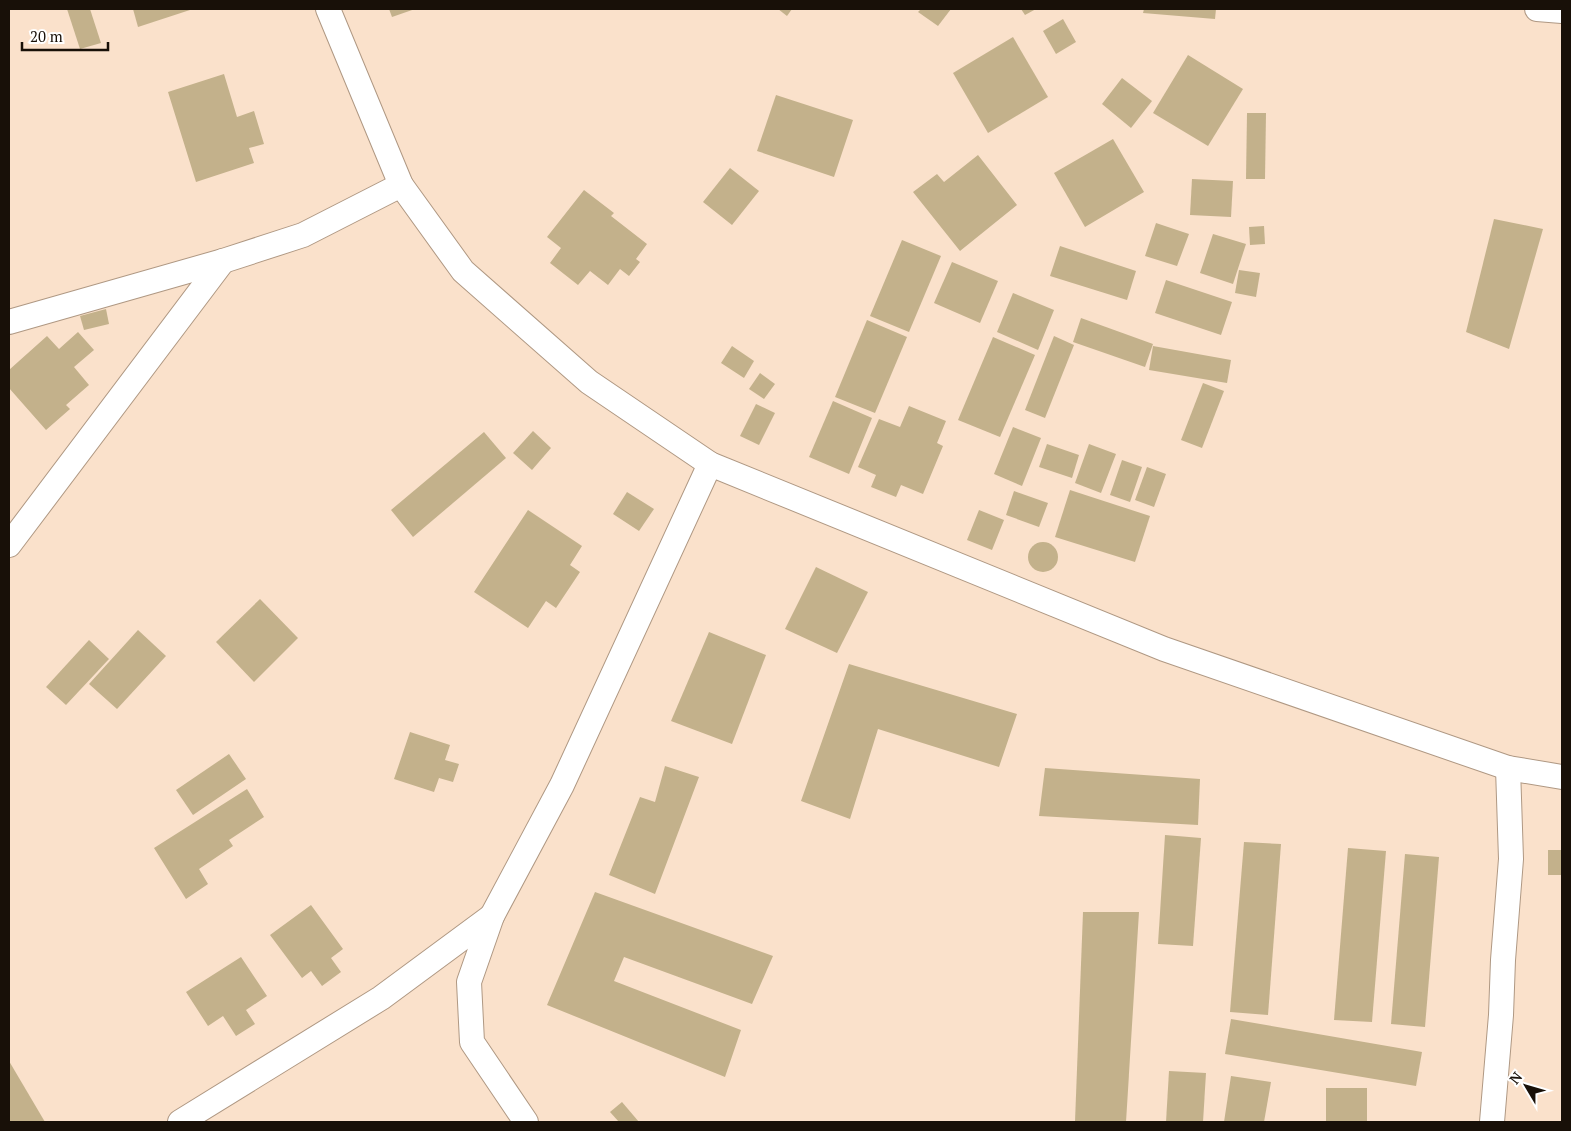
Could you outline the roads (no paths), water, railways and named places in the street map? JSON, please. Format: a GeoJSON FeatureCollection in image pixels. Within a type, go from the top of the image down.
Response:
{"type":"FeatureCollection","features":[{"type":"Feature","properties":{"kind":"street"},"geometry":{"type":"LineString","coordinates":[[328,9],[401,185],[463,271],[588,382],[710,464],[1164,649],[1508,768],[1562,777]]}},
{"type":"Feature","properties":{"kind":"street"},"geometry":{"type":"LineString","coordinates":[[1536,9],[1562,11]]}},
{"type":"Feature","properties":{"kind":"street"},"geometry":{"type":"LineString","coordinates":[[9,322],[223,261],[303,236],[401,185]]}},
{"type":"Feature","properties":{"kind":"street"},"geometry":{"type":"LineString","coordinates":[[9,545],[223,261]]}},
{"type":"Feature","properties":{"kind":"street"},"geometry":{"type":"LineString","coordinates":[[526,1122],[472,1042],[469,982],[492,916],[562,786],[710,464]]}},
{"type":"Feature","properties":{"kind":"street"},"geometry":{"type":"LineString","coordinates":[[1492,1122],[1511,859],[1508,768]]}},
{"type":"Feature","properties":{"kind":"street"},"geometry":{"type":"LineString","coordinates":[[180,1122],[382,998],[492,916]]}}]}
